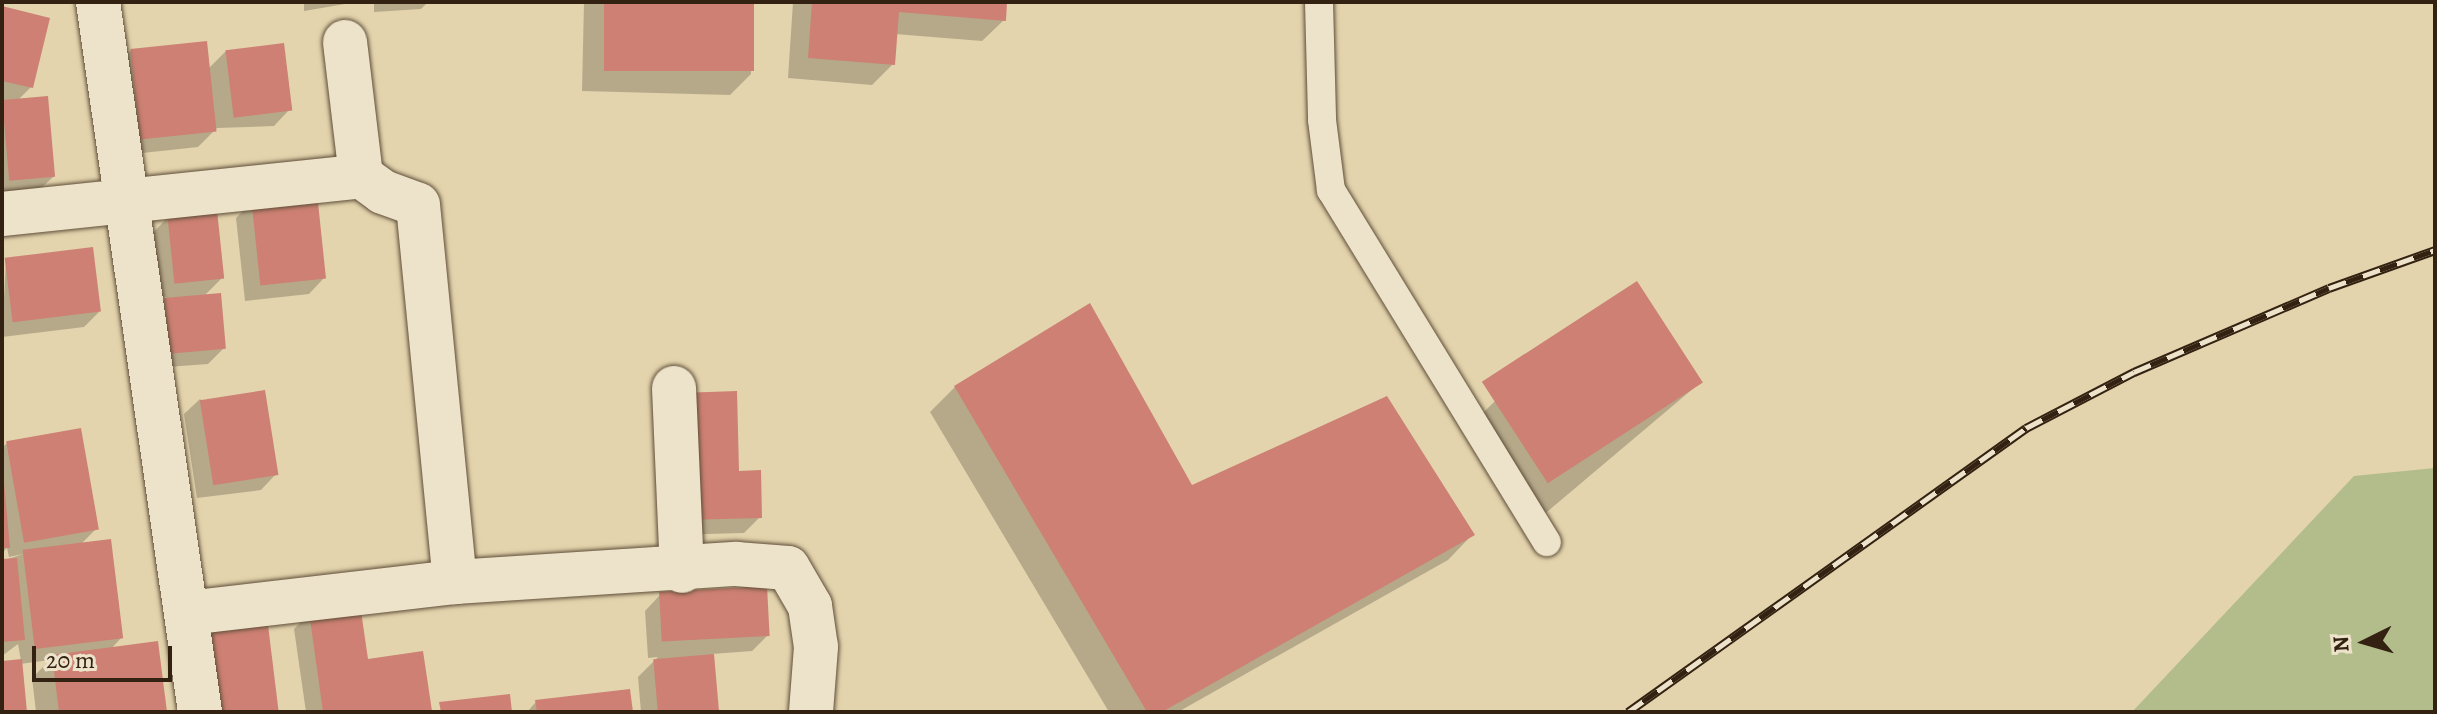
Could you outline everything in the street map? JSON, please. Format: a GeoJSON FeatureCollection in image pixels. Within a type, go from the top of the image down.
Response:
{"type":"FeatureCollection","features":[{"type":"Feature","properties":{"kind":"street"},"geometry":{"type":"LineString","coordinates":[[92,3],[130,201],[200,712]]}},
{"type":"Feature","properties":{"kind":"street"},"geometry":{"type":"LineString","coordinates":[[345,42],[361,176]]}},
{"type":"Feature","properties":{"kind":"street"},"geometry":{"type":"LineString","coordinates":[[2,214],[361,176],[383,192],[418,205],[455,582]]}},
{"type":"Feature","properties":{"kind":"street"},"geometry":{"type":"LineString","coordinates":[[674,388],[682,571]]}},
{"type":"Feature","properties":{"kind":"street"},"geometry":{"type":"LineString","coordinates":[[187,613],[455,582],[682,571],[736,564],[788,568],[810,606],[816,647],[811,712]]}},
{"type":"Feature","properties":{"kind":"lane"},"geometry":{"type":"LineString","coordinates":[[1319,2],[1322,120],[1331,190],[1547,542]]}},
{"type":"Feature","properties":{"kind":"green space"},"geometry":{"type":"Polygon","coordinates":[[[2435,468],[2435,712],[2132,712],[2354,476],[2435,468]]]}},
{"type":"Feature","properties":{"kind":"building"},"geometry":{"type":"Polygon","coordinates":[[[604,2],[754,2],[754,71],[604,71],[604,2]]]}},
{"type":"Feature","properties":{"kind":"building"},"geometry":{"type":"Polygon","coordinates":[[[812,2],[1007,2],[1006,21],[899,12],[895,65],[808,58],[812,2]]]}},
{"type":"Feature","properties":{"kind":"building"},"geometry":{"type":"Polygon","coordinates":[[[2,6],[50,18],[33,88],[2,81],[2,6]]]}},
{"type":"Feature","properties":{"kind":"building"},"geometry":{"type":"Polygon","coordinates":[[[207,41],[217,132],[140,140],[130,49],[207,41]]]}},
{"type":"Feature","properties":{"kind":"building"},"geometry":{"type":"Polygon","coordinates":[[[284,43],[292,110],[234,118],[225,50],[284,43]]]}},
{"type":"Feature","properties":{"kind":"building"},"geometry":{"type":"Polygon","coordinates":[[[48,96],[55,177],[9,181],[2,100],[48,96]]]}},
{"type":"Feature","properties":{"kind":"building"},"geometry":{"type":"Polygon","coordinates":[[[317,193],[326,279],[260,285],[251,200],[317,193]]]}},
{"type":"Feature","properties":{"kind":"building"},"geometry":{"type":"Polygon","coordinates":[[[217,210],[224,279],[174,284],[167,215],[217,210]]]}},
{"type":"Feature","properties":{"kind":"building"},"geometry":{"type":"Polygon","coordinates":[[[93,247],[101,312],[13,322],[5,258],[93,247]]]}},
{"type":"Feature","properties":{"kind":"building"},"geometry":{"type":"Polygon","coordinates":[[[1637,281],[1703,382],[1548,483],[1482,382],[1637,281]]]}},
{"type":"Feature","properties":{"kind":"building"},"geometry":{"type":"Polygon","coordinates":[[[221,293],[226,349],[169,354],[164,298],[221,293]]]}},
{"type":"Feature","properties":{"kind":"building"},"geometry":{"type":"Polygon","coordinates":[[[1090,303],[1192,485],[1387,396],[1475,535],[1162,712],[1147,712],[954,386],[1090,303]]]}},
{"type":"Feature","properties":{"kind":"building"},"geometry":{"type":"Polygon","coordinates":[[[265,390],[278,475],[213,485],[200,400],[265,390]]]}},
{"type":"Feature","properties":{"kind":"building"},"geometry":{"type":"Polygon","coordinates":[[[737,391],[739,471],[761,470],[762,518],[685,520],[680,393],[737,391]]]}},
{"type":"Feature","properties":{"kind":"building"},"geometry":{"type":"Polygon","coordinates":[[[81,428],[99,529],[24,543],[6,441],[81,428]]]}},
{"type":"Feature","properties":{"kind":"building"},"geometry":{"type":"Polygon","coordinates":[[[4,483],[10,548],[2,548],[4,483]]]}},
{"type":"Feature","properties":{"kind":"building"},"geometry":{"type":"Polygon","coordinates":[[[111,539],[123,638],[35,649],[23,550],[111,539]]]}},
{"type":"Feature","properties":{"kind":"building"},"geometry":{"type":"Polygon","coordinates":[[[17,558],[25,640],[2,642],[2,559],[17,558]]]}},
{"type":"Feature","properties":{"kind":"building"},"geometry":{"type":"Polygon","coordinates":[[[767,586],[770,636],[662,642],[659,592],[767,586]]]}},
{"type":"Feature","properties":{"kind":"building"},"geometry":{"type":"Polygon","coordinates":[[[360,604],[368,659],[423,651],[432,711],[323,712],[309,612],[360,604]]]}},
{"type":"Feature","properties":{"kind":"building"},"geometry":{"type":"Polygon","coordinates":[[[268,625],[279,712],[214,712],[204,633],[268,625]]]}},
{"type":"Feature","properties":{"kind":"building"},"geometry":{"type":"Polygon","coordinates":[[[158,641],[167,712],[59,712],[52,655],[158,641]]]}},
{"type":"Feature","properties":{"kind":"building"},"geometry":{"type":"Polygon","coordinates":[[[714,654],[719,712],[658,712],[653,659],[714,654]]]}},
{"type":"Feature","properties":{"kind":"building"},"geometry":{"type":"Polygon","coordinates":[[[22,659],[27,712],[2,712],[2,661],[22,659]]]}},
{"type":"Feature","properties":{"kind":"building"},"geometry":{"type":"Polygon","coordinates":[[[630,689],[633,712],[537,712],[535,700],[630,689]]]}},
{"type":"Feature","properties":{"kind":"building"},"geometry":{"type":"Polygon","coordinates":[[[510,694],[512,712],[441,712],[439,702],[510,694]]]}},
{"type":"Feature","properties":{"kind":"railway"},"geometry":{"type":"LineString","coordinates":[[1628,712],[2026,428],[2134,372],[2329,288],[2435,250]]}}]}
